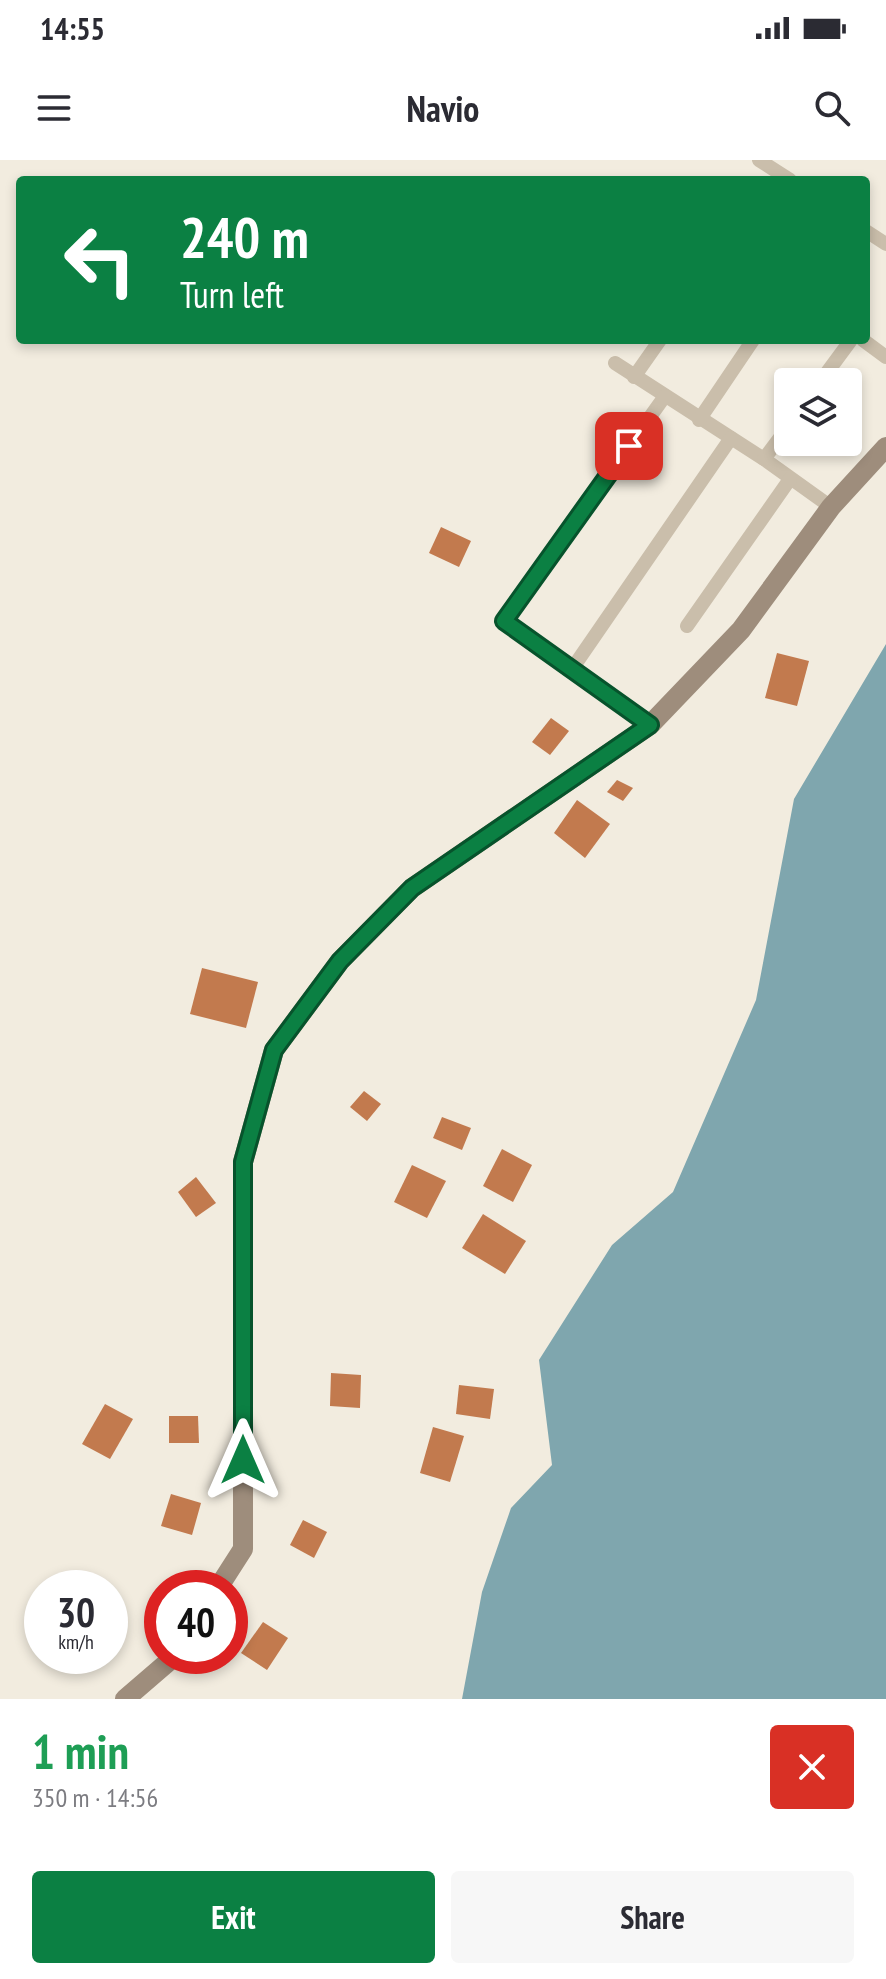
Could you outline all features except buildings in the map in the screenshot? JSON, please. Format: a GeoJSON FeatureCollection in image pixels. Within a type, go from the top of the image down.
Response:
{"type":"FeatureCollection","features":[{"type":"Feature","properties":{"kind":"street"},"geometry":{"type":"LineString","coordinates":[[230,1570],[243,1549],[243,1162],[274,1050],[340,961],[412,888],[650,725],[741,630],[831,507],[886,447]]}},
{"type":"Feature","properties":{"kind":"street"},"geometry":{"type":"LineString","coordinates":[[125,1699],[154,1674]]}},
{"type":"Feature","properties":{"kind":"lane"},"geometry":{"type":"LineString","coordinates":[[759,160],[784,176]]}},
{"type":"Feature","properties":{"kind":"lane"},"geometry":{"type":"LineString","coordinates":[[634,377],[657,344]]}},
{"type":"Feature","properties":{"kind":"lane"},"geometry":{"type":"LineString","coordinates":[[699,420],[750,344]]}},
{"type":"Feature","properties":{"kind":"lane"},"geometry":{"type":"LineString","coordinates":[[830,368],[848,344]]}},
{"type":"Feature","properties":{"kind":"lane"},"geometry":{"type":"LineString","coordinates":[[868,344],[886,357]]}},
{"type":"Feature","properties":{"kind":"lane"},"geometry":{"type":"LineString","coordinates":[[615,363],[699,420],[764,459],[831,507]]}},
{"type":"Feature","properties":{"kind":"lane"},"geometry":{"type":"LineString","coordinates":[[650,725],[504,621],[665,396]]}},
{"type":"Feature","properties":{"kind":"lane"},"geometry":{"type":"LineString","coordinates":[[572,669],[731,438]]}},
{"type":"Feature","properties":{"kind":"lane"},"geometry":{"type":"LineString","coordinates":[[764,459],[774,446]]}},
{"type":"Feature","properties":{"kind":"lane"},"geometry":{"type":"LineString","coordinates":[[687,626],[790,479]]}},
{"type":"Feature","properties":{"kind":"water"},"geometry":{"type":"Polygon","coordinates":[[[886,644],[886,1699],[462,1699],[482,1592],[511,1508],[552,1465],[539,1360],[612,1245],[673,1192],[756,1000],[794,799],[886,644]]]}},
{"type":"Feature","properties":{"kind":"route"},"geometry":{"type":"LineString","coordinates":[[243,1460],[243,1162],[274,1050],[340,961],[412,888],[650,725],[504,621],[629,446]]}}]}
